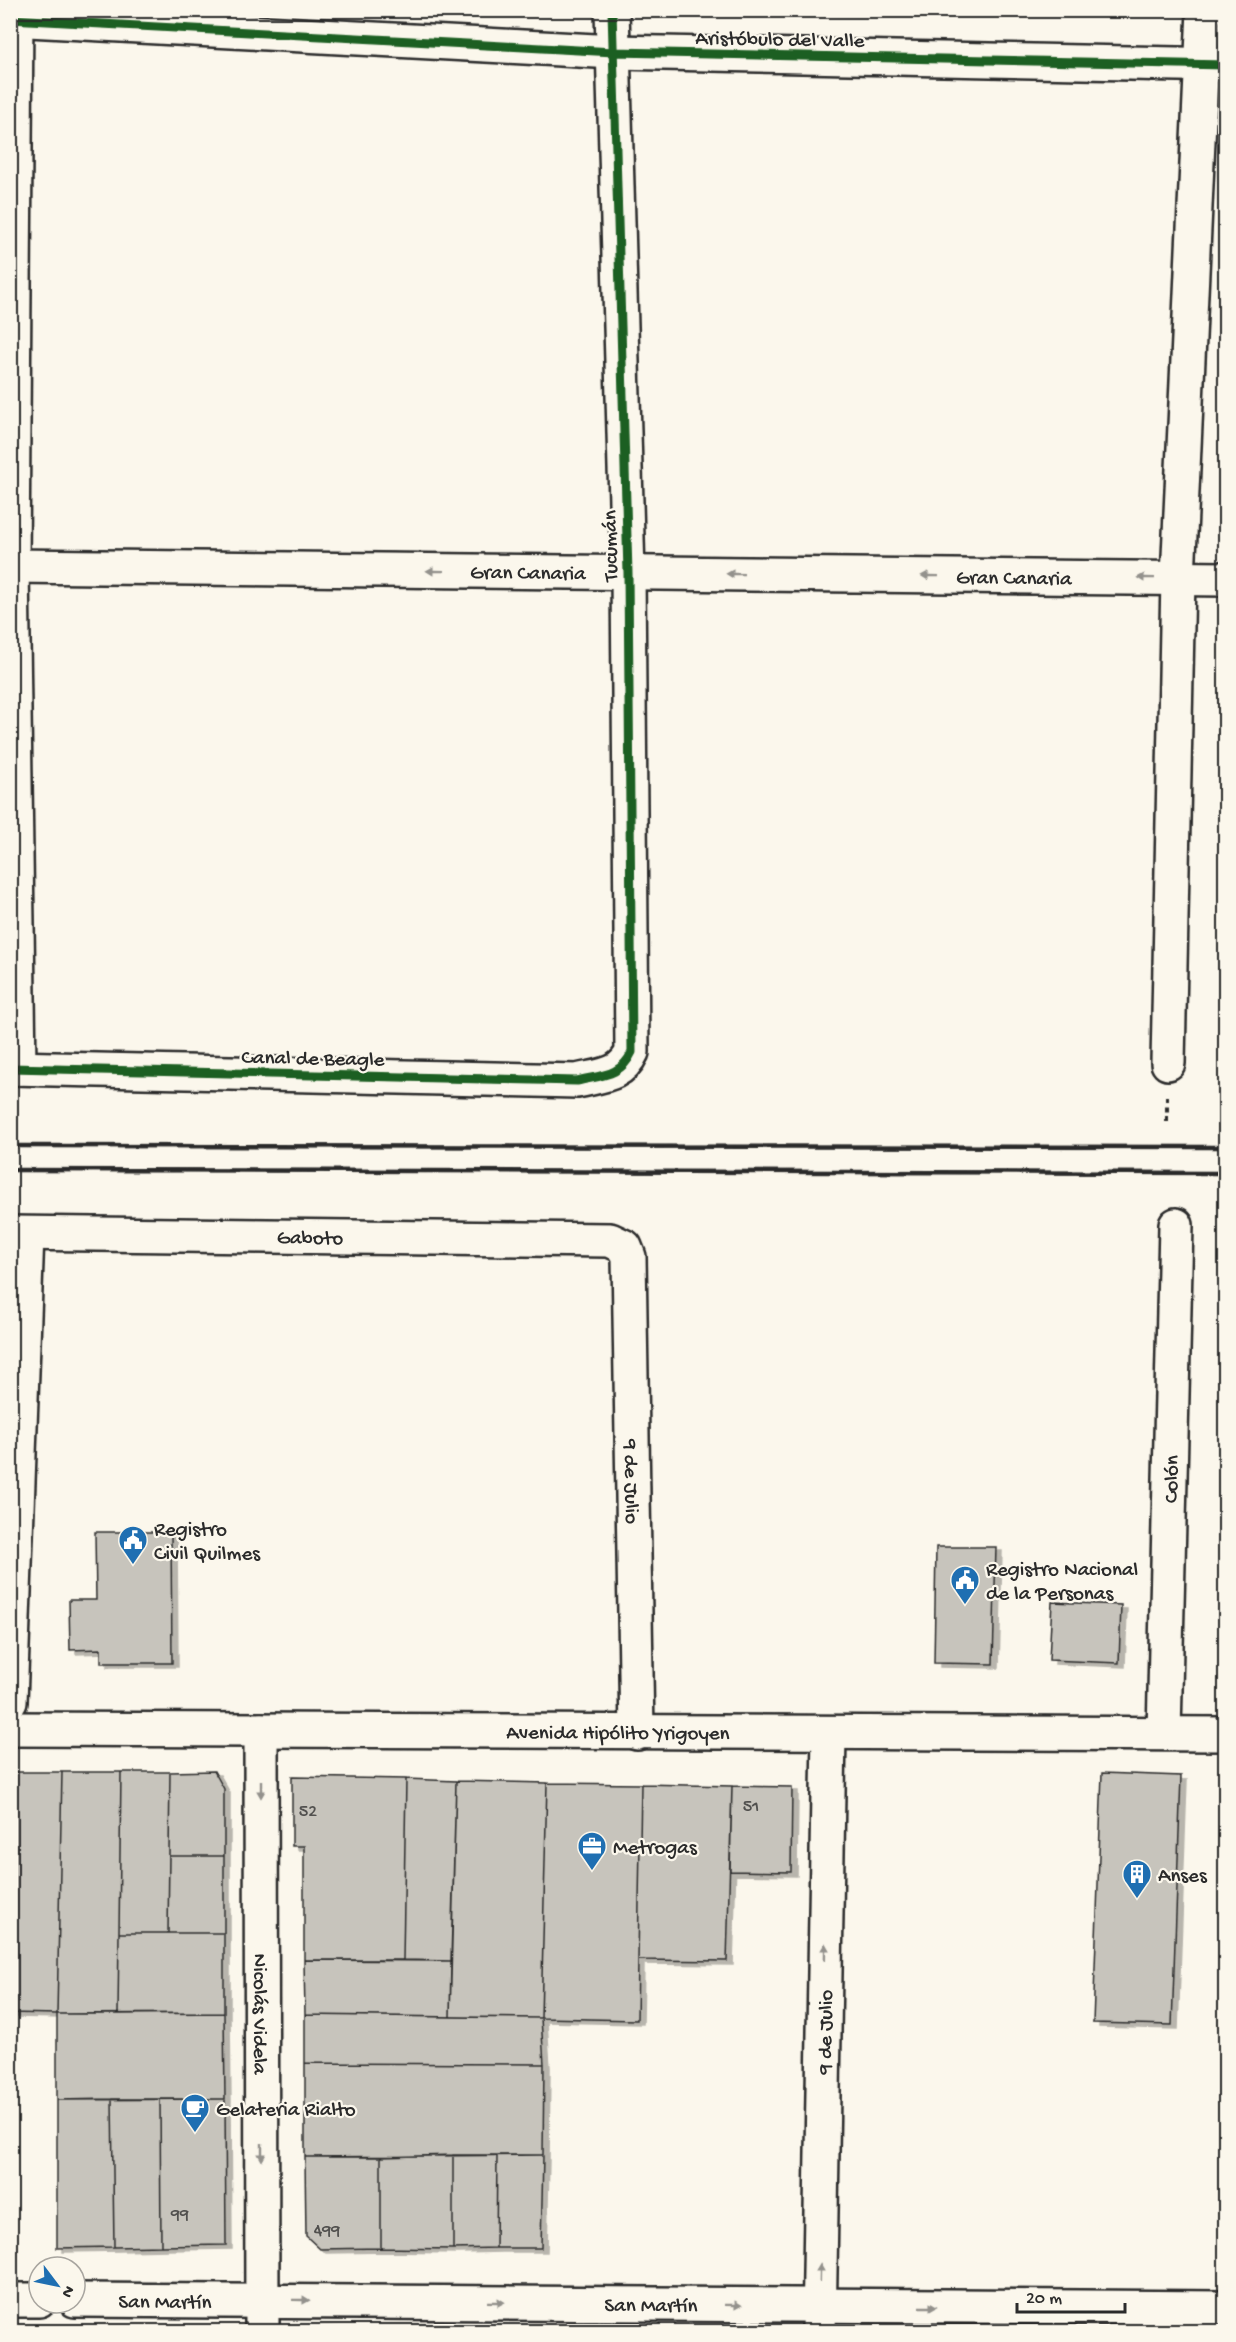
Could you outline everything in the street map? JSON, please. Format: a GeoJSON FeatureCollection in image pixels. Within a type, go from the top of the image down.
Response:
{"type":"FeatureCollection","features":[{"type":"Feature","properties":{"kind":"street","name":"Tucumán"},"geometry":{"type":"LineString","coordinates":[[612,10],[628,573],[632,1052],[626,1065],[614,1073]]}},
{"type":"Feature","properties":{"kind":"street"},"geometry":{"type":"LineString","coordinates":[[1168,1063],[1178,578],[1214,65],[1204,10]]}},
{"type":"Feature","properties":{"kind":"street","name":"Aristóbulo del Valle"},"geometry":{"type":"LineString","coordinates":[[14,16],[614,52],[1214,65]]}},
{"type":"Feature","properties":{"kind":"street"},"geometry":{"type":"LineString","coordinates":[[14,16],[11,566],[15,1068]]}},
{"type":"Feature","properties":{"kind":"street","name":"Gran Canaria"},"geometry":{"type":"LineString","coordinates":[[11,566],[1226,579]]}},
{"type":"Feature","properties":{"kind":"street","name":"Canal de Beagle"},"geometry":{"type":"LineString","coordinates":[[15,1068],[577,1081],[614,1073]]}},
{"type":"Feature","properties":{"kind":"street","name":"Colón"},"geometry":{"type":"LineString","coordinates":[[1164,1733],[1176,1225]]}},
{"type":"Feature","properties":{"kind":"street"},"geometry":{"type":"LineString","coordinates":[[10,1702],[19,1233]]}},
{"type":"Feature","properties":{"kind":"street","name":"Gaboto"},"geometry":{"type":"LineString","coordinates":[[19,1233],[610,1240]]}},
{"type":"Feature","properties":{"kind":"street","name":"9 de Julio"},"geometry":{"type":"LineString","coordinates":[[610,1240],[625,1247],[629,1257],[637,1733]]}},
{"type":"Feature","properties":{"kind":"street","name":"Avenida Hipólito Yrigoyen"},"geometry":{"type":"LineString","coordinates":[[10,1729],[1226,1734]]}},
{"type":"Feature","properties":{"kind":"street","name":"Nicolás Videla"},"geometry":{"type":"LineString","coordinates":[[261,1730],[262,2331]]}},
{"type":"Feature","properties":{"kind":"street","name":"9 de Julio"},"geometry":{"type":"LineString","coordinates":[[819,2319],[829,1733]]}},
{"type":"Feature","properties":{"kind":"street","name":"San Martín"},"geometry":{"type":"LineString","coordinates":[[87,2300],[263,2299],[819,2319],[1226,2308]]}},
{"type":"Feature","properties":{"kind":"street"},"geometry":{"type":"LineString","coordinates":[[10,2300],[27,2300]]}},
{"type":"Feature","properties":{"kind":"building","name":"Registro Civil Quilmes"},"geometry":{"type":"Polygon","coordinates":[[[95,1532],[171,1532],[172,1663],[101,1663],[101,1649],[70,1650],[69,1600],[96,1600],[95,1532]]]}},
{"type":"Feature","properties":{"kind":"building","name":"Registro Nacional de la Personas"},"geometry":{"type":"Polygon","coordinates":[[[936,1547],[996,1547],[993,1664],[934,1663],[936,1547]]]}},
{"type":"Feature","properties":{"kind":"building"},"geometry":{"type":"Polygon","coordinates":[[[1052,1602],[1121,1605],[1119,1663],[1049,1660],[1052,1602]]]}},
{"type":"Feature","properties":{"kind":"building"},"geometry":{"type":"Polygon","coordinates":[[[214,1771],[224,1789],[224,1856],[169,1856],[170,1772],[214,1771]]]}},
{"type":"Feature","properties":{"kind":"building"},"geometry":{"type":"Polygon","coordinates":[[[10,1772],[62,1772],[57,2014],[10,2013],[10,1772]]]}},
{"type":"Feature","properties":{"kind":"building"},"geometry":{"type":"Polygon","coordinates":[[[62,1772],[121,1772],[118,2014],[57,2014],[62,1772]]]}},
{"type":"Feature","properties":{"kind":"building"},"geometry":{"type":"Polygon","coordinates":[[[121,1772],[170,1772],[168,1933],[119,1933],[121,1772]]]}},
{"type":"Feature","properties":{"kind":"building","name":"Anses"},"geometry":{"type":"Polygon","coordinates":[[[1102,1773],[1181,1776],[1172,2025],[1093,2023],[1102,1773]]]}},
{"type":"Feature","properties":{"kind":"building"},"geometry":{"type":"Polygon","coordinates":[[[292,1777],[406,1779],[403,1960],[304,1960],[304,1846],[292,1846],[292,1777]]]}},
{"type":"Feature","properties":{"kind":"building"},"geometry":{"type":"Polygon","coordinates":[[[406,1779],[456,1781],[451,1961],[403,1960],[406,1779]]]}},
{"type":"Feature","properties":{"kind":"building"},"geometry":{"type":"Polygon","coordinates":[[[456,1781],[547,1783],[541,2018],[450,2017],[456,1781]]]}},
{"type":"Feature","properties":{"kind":"building","name":"Metrogas"},"geometry":{"type":"Polygon","coordinates":[[[547,1783],[641,1784],[637,2020],[541,2018],[547,1783]]]}},
{"type":"Feature","properties":{"kind":"building"},"geometry":{"type":"Polygon","coordinates":[[[641,1784],[732,1786],[727,1961],[638,1960],[641,1784]]]}},
{"type":"Feature","properties":{"kind":"building"},"geometry":{"type":"Polygon","coordinates":[[[732,1786],[792,1787],[791,1872],[730,1871],[732,1786]]]}},
{"type":"Feature","properties":{"kind":"building"},"geometry":{"type":"Polygon","coordinates":[[[169,1856],[224,1856],[224,1933],[168,1933],[169,1856]]]}},
{"type":"Feature","properties":{"kind":"building"},"geometry":{"type":"Polygon","coordinates":[[[119,1933],[224,1933],[224,2013],[118,2014],[119,1933]]]}},
{"type":"Feature","properties":{"kind":"building"},"geometry":{"type":"Polygon","coordinates":[[[304,1960],[451,1961],[450,2017],[305,2015],[304,1960]]]}},
{"type":"Feature","properties":{"kind":"building"},"geometry":{"type":"Polygon","coordinates":[[[224,2013],[225,2099],[57,2100],[57,2014],[224,2013]]]}},
{"type":"Feature","properties":{"kind":"building"},"geometry":{"type":"Polygon","coordinates":[[[305,2015],[541,2018],[544,2064],[305,2063],[305,2015]]]}},
{"type":"Feature","properties":{"kind":"building"},"geometry":{"type":"Polygon","coordinates":[[[305,2063],[544,2064],[543,2155],[305,2157],[305,2063]]]}},
{"type":"Feature","properties":{"kind":"building"},"geometry":{"type":"Polygon","coordinates":[[[112,2099],[114,2247],[57,2248],[57,2100],[112,2099]]]}},
{"type":"Feature","properties":{"kind":"building"},"geometry":{"type":"Polygon","coordinates":[[[112,2099],[160,2099],[161,2246],[114,2247],[112,2099]]]}},
{"type":"Feature","properties":{"kind":"building"},"geometry":{"type":"Polygon","coordinates":[[[160,2099],[225,2099],[226,2245],[161,2246],[160,2099]]]}},
{"type":"Feature","properties":{"kind":"building"},"geometry":{"type":"Polygon","coordinates":[[[453,2155],[497,2155],[496,2248],[453,2249],[453,2155]]]}},
{"type":"Feature","properties":{"kind":"building"},"geometry":{"type":"Polygon","coordinates":[[[453,2155],[453,2249],[381,2248],[381,2157],[453,2155]]]}},
{"type":"Feature","properties":{"kind":"building"},"geometry":{"type":"Polygon","coordinates":[[[497,2155],[543,2155],[541,2248],[496,2248],[497,2155]]]}},
{"type":"Feature","properties":{"kind":"building"},"geometry":{"type":"Polygon","coordinates":[[[305,2157],[381,2157],[381,2248],[320,2249],[306,2236],[305,2157]]]}},
{"type":"Feature","properties":{"kind":"building"},"geometry":{"type":"Polygon","coordinates":[[[298,2327],[473,2330],[473,2332],[298,2332],[298,2327]]]}},
{"type":"Feature","properties":{"kind":"building"},"geometry":{"type":"Polygon","coordinates":[[[208,2329],[208,2332],[152,2332],[152,2331],[208,2329]]]}},
{"type":"Feature","properties":{"kind":"railway"},"geometry":{"type":"LineString","coordinates":[[10,1146],[1226,1147]]}},
{"type":"Feature","properties":{"kind":"railway"},"geometry":{"type":"LineString","coordinates":[[10,1170],[1226,1173]]}},
{"type":"Feature","properties":{"kind":"cycle path"},"geometry":{"type":"LineString","coordinates":[[10,1068],[577,1081],[610,1073],[628,1060],[632,1052],[628,573],[612,10]]}},
{"type":"Feature","properties":{"kind":"cycle path"},"geometry":{"type":"LineString","coordinates":[[10,19],[614,52],[1226,65]]}},
{"type":"Feature","properties":{"kind":"place","name":"Registro Civil Quilmes"},"geometry":{"type":"Point","coordinates":[133,1566]}},
{"type":"Feature","properties":{"kind":"place","name":"Registro Nacional de la Personas"},"geometry":{"type":"Point","coordinates":[965,1606]}},
{"type":"Feature","properties":{"kind":"place","name":"Metrogas"},"geometry":{"type":"Point","coordinates":[592,1872]}},
{"type":"Feature","properties":{"kind":"place","name":"Anses"},"geometry":{"type":"Point","coordinates":[1137,1900]}},
{"type":"Feature","properties":{"kind":"place","name":"Gelateria Rialto"},"geometry":{"type":"Point","coordinates":[195,2134]}}]}
